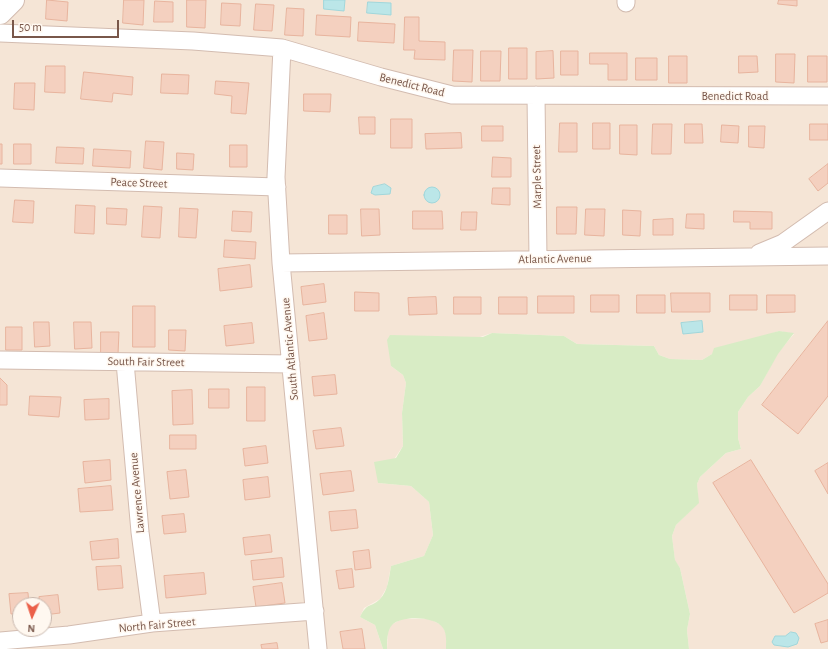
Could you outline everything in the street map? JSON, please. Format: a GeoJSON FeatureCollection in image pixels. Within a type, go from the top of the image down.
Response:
{"type":"FeatureCollection","features":[{"type":"Feature","properties":{"kind":"street"},"geometry":{"type":"LineString","coordinates":[[0,13],[13,0]]}},
{"type":"Feature","properties":{"kind":"street","name":"Benedict Road"},"geometry":{"type":"LineString","coordinates":[[0,33],[194,42],[282,48],[381,77],[452,95],[828,96]]}},
{"type":"Feature","properties":{"kind":"street","name":"South Atlantic Avenue"},"geometry":{"type":"LineString","coordinates":[[282,48],[277,187],[282,263],[318,649]]}},
{"type":"Feature","properties":{"kind":"street","name":"Marple Street"},"geometry":{"type":"LineString","coordinates":[[536,95],[538,259]]}},
{"type":"Feature","properties":{"kind":"street","name":"Peace Street"},"geometry":{"type":"LineString","coordinates":[[0,178],[277,187]]}},
{"type":"Feature","properties":{"kind":"street"},"geometry":{"type":"LineString","coordinates":[[746,257],[783,243],[828,211]]}},
{"type":"Feature","properties":{"kind":"street","name":"Atlantic Avenue"},"geometry":{"type":"LineString","coordinates":[[282,263],[828,256]]}},
{"type":"Feature","properties":{"kind":"street","name":"South Fair Street"},"geometry":{"type":"LineString","coordinates":[[0,360],[291,364]]}},
{"type":"Feature","properties":{"kind":"street","name":"Lawrence Avenue"},"geometry":{"type":"LineString","coordinates":[[125,362],[140,532],[152,623]]}},
{"type":"Feature","properties":{"kind":"street","name":"North Fair Street"},"geometry":{"type":"LineString","coordinates":[[0,641],[69,635],[152,623],[315,611]]}},
{"type":"Feature","properties":{"kind":"shaded area"},"geometry":{"type":"Polygon","coordinates":[[[0,0],[828,0],[828,649],[689,649],[687,630],[690,614],[680,568],[675,561],[672,536],[676,525],[698,503],[697,484],[700,477],[726,453],[741,449],[738,438],[738,412],[748,397],[760,386],[777,354],[794,334],[779,331],[712,354],[702,360],[670,359],[659,355],[654,346],[577,344],[564,336],[492,333],[391,366],[403,375],[406,383],[402,413],[403,446],[378,483],[411,486],[429,502],[433,535],[424,556],[391,566],[387,587],[380,599],[364,608],[360,617],[375,625],[383,649],[0,649],[0,0]]]}},
{"type":"Feature","properties":{"kind":"shaded area"},"geometry":{"type":"Polygon","coordinates":[[[402,619],[430,619],[443,626],[446,634],[446,649],[387,649],[388,632],[391,625],[402,619]]]}},
{"type":"Feature","properties":{"kind":"green space"},"geometry":{"type":"Polygon","coordinates":[[[779,331],[794,333],[778,354],[760,386],[748,397],[738,412],[738,438],[741,449],[726,453],[700,477],[697,484],[699,503],[676,525],[672,536],[675,560],[680,568],[690,614],[687,630],[689,649],[446,649],[446,635],[443,628],[439,624],[426,619],[410,618],[396,622],[390,627],[387,640],[387,649],[383,649],[375,625],[360,617],[362,612],[383,596],[388,584],[391,566],[424,556],[433,535],[429,502],[411,486],[378,483],[374,462],[396,458],[403,446],[402,413],[406,383],[403,375],[391,366],[387,340],[390,335],[483,337],[492,333],[564,336],[577,344],[654,346],[659,355],[670,359],[702,360],[712,354],[714,348],[779,331]]]}},
{"type":"Feature","properties":{"kind":"water"},"geometry":{"type":"Polygon","coordinates":[[[324,0],[345,0],[344,11],[324,9],[324,0]]]}},
{"type":"Feature","properties":{"kind":"water"},"geometry":{"type":"Polygon","coordinates":[[[368,2],[391,3],[391,15],[367,13],[368,2]]]}},
{"type":"Feature","properties":{"kind":"water"},"geometry":{"type":"Polygon","coordinates":[[[385,184],[391,188],[390,194],[375,195],[371,193],[373,187],[385,184]]]}},
{"type":"Feature","properties":{"kind":"water"},"geometry":{"type":"Polygon","coordinates":[[[432,187],[438,189],[440,195],[438,201],[432,203],[426,201],[424,195],[426,189],[432,187]]]}},
{"type":"Feature","properties":{"kind":"water"},"geometry":{"type":"Polygon","coordinates":[[[702,321],[703,332],[683,334],[681,323],[702,321]]]}},
{"type":"Feature","properties":{"kind":"water"},"geometry":{"type":"Polygon","coordinates":[[[791,632],[796,633],[799,638],[797,644],[788,647],[774,645],[772,642],[775,636],[785,636],[791,632]]]}},
{"type":"Feature","properties":{"kind":"building"},"geometry":{"type":"Polygon","coordinates":[[[47,0],[68,2],[67,21],[46,19],[47,0]]]}},
{"type":"Feature","properties":{"kind":"building"},"geometry":{"type":"Polygon","coordinates":[[[124,0],[144,0],[143,25],[123,23],[124,0]]]}},
{"type":"Feature","properties":{"kind":"building"},"geometry":{"type":"Polygon","coordinates":[[[187,0],[206,0],[205,28],[187,27],[187,0]]]}},
{"type":"Feature","properties":{"kind":"building"},"geometry":{"type":"Polygon","coordinates":[[[779,0],[797,0],[797,6],[778,4],[779,0]]]}},
{"type":"Feature","properties":{"kind":"building"},"geometry":{"type":"Polygon","coordinates":[[[155,1],[173,2],[173,22],[154,22],[155,1]]]}},
{"type":"Feature","properties":{"kind":"building"},"geometry":{"type":"Polygon","coordinates":[[[222,3],[241,4],[240,26],[221,25],[222,3]]]}},
{"type":"Feature","properties":{"kind":"building"},"geometry":{"type":"Polygon","coordinates":[[[256,4],[274,5],[272,31],[254,30],[256,4]]]}},
{"type":"Feature","properties":{"kind":"building"},"geometry":{"type":"Polygon","coordinates":[[[287,8],[304,9],[303,36],[285,35],[287,8]]]}},
{"type":"Feature","properties":{"kind":"building"},"geometry":{"type":"Polygon","coordinates":[[[317,15],[351,17],[350,37],[316,35],[317,15]]]}},
{"type":"Feature","properties":{"kind":"building"},"geometry":{"type":"Polygon","coordinates":[[[405,17],[419,17],[419,41],[445,42],[445,60],[414,59],[415,50],[404,50],[405,17]]]}},
{"type":"Feature","properties":{"kind":"building"},"geometry":{"type":"Polygon","coordinates":[[[359,22],[395,24],[394,43],[358,41],[359,22]]]}},
{"type":"Feature","properties":{"kind":"building"},"geometry":{"type":"Polygon","coordinates":[[[509,48],[527,48],[527,79],[509,79],[509,48]]]}},
{"type":"Feature","properties":{"kind":"building"},"geometry":{"type":"Polygon","coordinates":[[[454,50],[473,50],[472,82],[453,81],[454,50]]]}},
{"type":"Feature","properties":{"kind":"building"},"geometry":{"type":"Polygon","coordinates":[[[481,51],[501,51],[500,81],[481,81],[481,51]]]}},
{"type":"Feature","properties":{"kind":"building"},"geometry":{"type":"Polygon","coordinates":[[[553,51],[554,78],[536,79],[536,52],[553,51]]]}},
{"type":"Feature","properties":{"kind":"building"},"geometry":{"type":"Polygon","coordinates":[[[561,51],[578,51],[578,75],[561,75],[561,51]]]}},
{"type":"Feature","properties":{"kind":"building"},"geometry":{"type":"Polygon","coordinates":[[[590,53],[627,53],[627,80],[608,80],[608,64],[590,64],[590,53]]]}},
{"type":"Feature","properties":{"kind":"building"},"geometry":{"type":"Polygon","coordinates":[[[776,54],[795,54],[794,83],[776,82],[776,54]]]}},
{"type":"Feature","properties":{"kind":"building"},"geometry":{"type":"Polygon","coordinates":[[[669,56],[687,56],[687,83],[669,83],[669,56]]]}},
{"type":"Feature","properties":{"kind":"building"},"geometry":{"type":"Polygon","coordinates":[[[739,56],[757,56],[758,72],[739,73],[739,56]]]}},
{"type":"Feature","properties":{"kind":"building"},"geometry":{"type":"Polygon","coordinates":[[[808,56],[827,56],[827,82],[808,82],[808,56]]]}},
{"type":"Feature","properties":{"kind":"building"},"geometry":{"type":"Polygon","coordinates":[[[636,58],[657,58],[657,80],[636,80],[636,58]]]}},
{"type":"Feature","properties":{"kind":"building"},"geometry":{"type":"Polygon","coordinates":[[[46,66],[65,66],[65,93],[45,92],[46,66]]]}},
{"type":"Feature","properties":{"kind":"building"},"geometry":{"type":"Polygon","coordinates":[[[84,72],[133,77],[132,95],[113,93],[112,102],[81,99],[84,72]]]}},
{"type":"Feature","properties":{"kind":"building"},"geometry":{"type":"Polygon","coordinates":[[[162,74],[189,75],[188,94],[161,93],[162,74]]]}},
{"type":"Feature","properties":{"kind":"building"},"geometry":{"type":"Polygon","coordinates":[[[216,81],[249,83],[246,114],[231,113],[232,96],[215,94],[216,81]]]}},
{"type":"Feature","properties":{"kind":"building"},"geometry":{"type":"Polygon","coordinates":[[[15,83],[35,83],[34,110],[14,109],[15,83]]]}},
{"type":"Feature","properties":{"kind":"building"},"geometry":{"type":"Polygon","coordinates":[[[304,94],[331,94],[330,112],[304,111],[304,94]]]}},
{"type":"Feature","properties":{"kind":"building"},"geometry":{"type":"Polygon","coordinates":[[[359,117],[375,117],[375,134],[360,134],[359,117]]]}},
{"type":"Feature","properties":{"kind":"building"},"geometry":{"type":"Polygon","coordinates":[[[391,119],[412,119],[412,148],[391,148],[391,119]]]}},
{"type":"Feature","properties":{"kind":"building"},"geometry":{"type":"Polygon","coordinates":[[[560,123],[577,123],[577,152],[559,152],[560,123]]]}},
{"type":"Feature","properties":{"kind":"building"},"geometry":{"type":"Polygon","coordinates":[[[593,123],[610,123],[610,149],[593,149],[593,123]]]}},
{"type":"Feature","properties":{"kind":"building"},"geometry":{"type":"Polygon","coordinates":[[[653,124],[672,124],[671,154],[652,154],[653,124]]]}},
{"type":"Feature","properties":{"kind":"building"},"geometry":{"type":"Polygon","coordinates":[[[685,124],[702,124],[703,143],[685,143],[685,124]]]}},
{"type":"Feature","properties":{"kind":"building"},"geometry":{"type":"Polygon","coordinates":[[[810,124],[828,124],[828,140],[810,140],[810,124]]]}},
{"type":"Feature","properties":{"kind":"building"},"geometry":{"type":"Polygon","coordinates":[[[620,125],[637,125],[637,155],[620,154],[620,125]]]}},
{"type":"Feature","properties":{"kind":"building"},"geometry":{"type":"Polygon","coordinates":[[[722,125],[739,126],[738,143],[721,142],[722,125]]]}},
{"type":"Feature","properties":{"kind":"building"},"geometry":{"type":"Polygon","coordinates":[[[482,126],[503,126],[503,141],[482,141],[482,126]]]}},
{"type":"Feature","properties":{"kind":"building"},"geometry":{"type":"Polygon","coordinates":[[[749,126],[765,126],[764,148],[749,147],[749,126]]]}},
{"type":"Feature","properties":{"kind":"building"},"geometry":{"type":"Polygon","coordinates":[[[461,133],[462,148],[426,149],[425,134],[461,133]]]}},
{"type":"Feature","properties":{"kind":"building"},"geometry":{"type":"Polygon","coordinates":[[[146,141],[164,142],[162,170],[144,168],[146,141]]]}},
{"type":"Feature","properties":{"kind":"building"},"geometry":{"type":"Polygon","coordinates":[[[0,144],[2,144],[2,164],[0,164],[0,144]]]}},
{"type":"Feature","properties":{"kind":"building"},"geometry":{"type":"Polygon","coordinates":[[[14,144],[31,144],[31,164],[14,164],[14,144]]]}},
{"type":"Feature","properties":{"kind":"building"},"geometry":{"type":"Polygon","coordinates":[[[230,145],[247,145],[247,167],[230,167],[230,145]]]}},
{"type":"Feature","properties":{"kind":"building"},"geometry":{"type":"Polygon","coordinates":[[[57,147],[84,148],[83,164],[56,163],[57,147]]]}},
{"type":"Feature","properties":{"kind":"building"},"geometry":{"type":"Polygon","coordinates":[[[94,149],[131,151],[130,168],[93,166],[94,149]]]}},
{"type":"Feature","properties":{"kind":"building"},"geometry":{"type":"Polygon","coordinates":[[[177,153],[194,154],[193,170],[177,169],[177,153]]]}},
{"type":"Feature","properties":{"kind":"building"},"geometry":{"type":"Polygon","coordinates":[[[493,157],[511,158],[511,177],[492,177],[493,157]]]}},
{"type":"Feature","properties":{"kind":"building"},"geometry":{"type":"Polygon","coordinates":[[[828,164],[828,183],[818,191],[809,179],[828,164]]]}},
{"type":"Feature","properties":{"kind":"building"},"geometry":{"type":"Polygon","coordinates":[[[493,188],[510,188],[510,205],[492,204],[493,188]]]}},
{"type":"Feature","properties":{"kind":"building"},"geometry":{"type":"Polygon","coordinates":[[[15,200],[34,201],[33,223],[13,222],[15,200]]]}},
{"type":"Feature","properties":{"kind":"building"},"geometry":{"type":"Polygon","coordinates":[[[76,205],[95,206],[94,234],[75,233],[76,205]]]}},
{"type":"Feature","properties":{"kind":"building"},"geometry":{"type":"Polygon","coordinates":[[[144,206],[162,207],[160,238],[142,237],[144,206]]]}},
{"type":"Feature","properties":{"kind":"building"},"geometry":{"type":"Polygon","coordinates":[[[557,207],[577,207],[576,234],[557,234],[557,207]]]}},
{"type":"Feature","properties":{"kind":"building"},"geometry":{"type":"Polygon","coordinates":[[[107,208],[127,209],[126,225],[107,224],[107,208]]]}},
{"type":"Feature","properties":{"kind":"building"},"geometry":{"type":"Polygon","coordinates":[[[180,208],[198,209],[196,238],[179,237],[180,208]]]}},
{"type":"Feature","properties":{"kind":"building"},"geometry":{"type":"Polygon","coordinates":[[[361,209],[379,209],[380,235],[362,236],[361,209]]]}},
{"type":"Feature","properties":{"kind":"building"},"geometry":{"type":"Polygon","coordinates":[[[586,209],[605,209],[604,236],[585,235],[586,209]]]}},
{"type":"Feature","properties":{"kind":"building"},"geometry":{"type":"Polygon","coordinates":[[[623,210],[641,211],[640,236],[623,235],[623,210]]]}},
{"type":"Feature","properties":{"kind":"building"},"geometry":{"type":"Polygon","coordinates":[[[233,211],[252,212],[251,232],[232,231],[233,211]]]}},
{"type":"Feature","properties":{"kind":"building"},"geometry":{"type":"Polygon","coordinates":[[[413,211],[442,211],[443,229],[413,229],[413,211]]]}},
{"type":"Feature","properties":{"kind":"building"},"geometry":{"type":"Polygon","coordinates":[[[734,211],[772,212],[772,229],[750,229],[750,222],[734,222],[734,211]]]}},
{"type":"Feature","properties":{"kind":"building"},"geometry":{"type":"Polygon","coordinates":[[[462,212],[477,212],[476,230],[461,230],[462,212]]]}},
{"type":"Feature","properties":{"kind":"building"},"geometry":{"type":"Polygon","coordinates":[[[687,214],[704,214],[704,229],[686,228],[687,214]]]}},
{"type":"Feature","properties":{"kind":"building"},"geometry":{"type":"Polygon","coordinates":[[[329,215],[347,215],[347,234],[329,234],[329,215]]]}},
{"type":"Feature","properties":{"kind":"building"},"geometry":{"type":"Polygon","coordinates":[[[673,219],[673,235],[653,235],[653,220],[673,219]]]}},
{"type":"Feature","properties":{"kind":"building"},"geometry":{"type":"Polygon","coordinates":[[[225,240],[256,242],[255,259],[224,257],[225,240]]]}},
{"type":"Feature","properties":{"kind":"building"},"geometry":{"type":"Polygon","coordinates":[[[250,265],[252,287],[220,291],[218,269],[250,265]]]}},
{"type":"Feature","properties":{"kind":"building"},"geometry":{"type":"Polygon","coordinates":[[[324,284],[326,302],[303,305],[301,287],[324,284]]]}},
{"type":"Feature","properties":{"kind":"building"},"geometry":{"type":"Polygon","coordinates":[[[355,292],[379,293],[379,311],[355,311],[355,292]]]}},
{"type":"Feature","properties":{"kind":"building"},"geometry":{"type":"Polygon","coordinates":[[[671,293],[710,293],[710,312],[672,312],[671,293]]]}},
{"type":"Feature","properties":{"kind":"building"},"geometry":{"type":"Polygon","coordinates":[[[591,295],[619,295],[619,312],[591,312],[591,295]]]}},
{"type":"Feature","properties":{"kind":"building"},"geometry":{"type":"Polygon","coordinates":[[[637,295],[665,295],[665,313],[637,313],[637,295]]]}},
{"type":"Feature","properties":{"kind":"building"},"geometry":{"type":"Polygon","coordinates":[[[730,295],[757,295],[757,310],[730,310],[730,295]]]}},
{"type":"Feature","properties":{"kind":"building"},"geometry":{"type":"Polygon","coordinates":[[[767,295],[795,295],[795,312],[767,313],[767,295]]]}},
{"type":"Feature","properties":{"kind":"building"},"geometry":{"type":"Polygon","coordinates":[[[538,296],[574,296],[574,313],[538,313],[538,296]]]}},
{"type":"Feature","properties":{"kind":"building"},"geometry":{"type":"Polygon","coordinates":[[[436,297],[437,314],[409,315],[408,298],[436,297]]]}},
{"type":"Feature","properties":{"kind":"building"},"geometry":{"type":"Polygon","coordinates":[[[454,297],[481,297],[481,314],[454,314],[454,297]]]}},
{"type":"Feature","properties":{"kind":"building"},"geometry":{"type":"Polygon","coordinates":[[[499,297],[527,297],[527,314],[499,314],[499,297]]]}},
{"type":"Feature","properties":{"kind":"building"},"geometry":{"type":"Polygon","coordinates":[[[133,306],[155,306],[155,347],[133,347],[133,306]]]}},
{"type":"Feature","properties":{"kind":"building"},"geometry":{"type":"Polygon","coordinates":[[[324,313],[327,339],[309,341],[306,316],[324,313]]]}},
{"type":"Feature","properties":{"kind":"building"},"geometry":{"type":"Polygon","coordinates":[[[828,321],[828,396],[798,434],[762,405],[828,321]]]}},
{"type":"Feature","properties":{"kind":"building"},"geometry":{"type":"Polygon","coordinates":[[[34,322],[49,322],[50,346],[35,347],[34,322]]]}},
{"type":"Feature","properties":{"kind":"building"},"geometry":{"type":"Polygon","coordinates":[[[74,322],[91,322],[92,348],[75,349],[74,322]]]}},
{"type":"Feature","properties":{"kind":"building"},"geometry":{"type":"Polygon","coordinates":[[[252,323],[254,343],[226,346],[224,326],[252,323]]]}},
{"type":"Feature","properties":{"kind":"building"},"geometry":{"type":"Polygon","coordinates":[[[6,327],[22,327],[22,350],[6,350],[6,327]]]}},
{"type":"Feature","properties":{"kind":"building"},"geometry":{"type":"Polygon","coordinates":[[[169,330],[186,330],[185,351],[169,350],[169,330]]]}},
{"type":"Feature","properties":{"kind":"building"},"geometry":{"type":"Polygon","coordinates":[[[101,332],[119,332],[118,354],[101,354],[101,332]]]}},
{"type":"Feature","properties":{"kind":"building"},"geometry":{"type":"Polygon","coordinates":[[[335,375],[337,394],[314,396],[312,377],[335,375]]]}},
{"type":"Feature","properties":{"kind":"building"},"geometry":{"type":"Polygon","coordinates":[[[0,378],[7,385],[7,405],[0,405],[0,378]]]}},
{"type":"Feature","properties":{"kind":"building"},"geometry":{"type":"Polygon","coordinates":[[[247,387],[265,387],[265,421],[247,421],[247,387]]]}},
{"type":"Feature","properties":{"kind":"building"},"geometry":{"type":"Polygon","coordinates":[[[209,389],[229,389],[229,408],[209,408],[209,389]]]}},
{"type":"Feature","properties":{"kind":"building"},"geometry":{"type":"Polygon","coordinates":[[[192,390],[193,424],[173,425],[172,391],[192,390]]]}},
{"type":"Feature","properties":{"kind":"building"},"geometry":{"type":"Polygon","coordinates":[[[30,396],[61,397],[59,417],[29,415],[30,396]]]}},
{"type":"Feature","properties":{"kind":"building"},"geometry":{"type":"Polygon","coordinates":[[[109,399],[109,419],[85,420],[84,400],[109,399]]]}},
{"type":"Feature","properties":{"kind":"building"},"geometry":{"type":"Polygon","coordinates":[[[341,428],[344,446],[316,449],[313,431],[341,428]]]}},
{"type":"Feature","properties":{"kind":"building"},"geometry":{"type":"Polygon","coordinates":[[[170,435],[196,435],[196,449],[170,449],[170,435]]]}},
{"type":"Feature","properties":{"kind":"building"},"geometry":{"type":"Polygon","coordinates":[[[266,446],[268,463],[245,466],[243,449],[266,446]]]}},
{"type":"Feature","properties":{"kind":"building"},"geometry":{"type":"Polygon","coordinates":[[[110,460],[111,480],[85,483],[83,462],[110,460]]]}},
{"type":"Feature","properties":{"kind":"building"},"geometry":{"type":"Polygon","coordinates":[[[751,460],[828,584],[828,593],[794,613],[713,483],[751,460]]]}},
{"type":"Feature","properties":{"kind":"building"},"geometry":{"type":"Polygon","coordinates":[[[828,463],[828,494],[815,471],[828,463]]]}},
{"type":"Feature","properties":{"kind":"building"},"geometry":{"type":"Polygon","coordinates":[[[186,470],[189,497],[170,499],[167,472],[186,470]]]}},
{"type":"Feature","properties":{"kind":"building"},"geometry":{"type":"Polygon","coordinates":[[[351,471],[354,491],[323,495],[320,474],[351,471]]]}},
{"type":"Feature","properties":{"kind":"building"},"geometry":{"type":"Polygon","coordinates":[[[268,477],[270,497],[245,500],[243,480],[268,477]]]}},
{"type":"Feature","properties":{"kind":"building"},"geometry":{"type":"Polygon","coordinates":[[[111,486],[113,510],[80,512],[78,489],[111,486]]]}},
{"type":"Feature","properties":{"kind":"building"},"geometry":{"type":"Polygon","coordinates":[[[356,510],[358,528],[331,531],[329,512],[356,510]]]}},
{"type":"Feature","properties":{"kind":"building"},"geometry":{"type":"Polygon","coordinates":[[[184,514],[186,532],[164,534],[162,516],[184,514]]]}},
{"type":"Feature","properties":{"kind":"building"},"geometry":{"type":"Polygon","coordinates":[[[270,535],[272,552],[245,555],[243,538],[270,535]]]}},
{"type":"Feature","properties":{"kind":"building"},"geometry":{"type":"Polygon","coordinates":[[[118,539],[119,558],[92,560],[90,542],[118,539]]]}},
{"type":"Feature","properties":{"kind":"building"},"geometry":{"type":"Polygon","coordinates":[[[369,550],[371,568],[355,570],[353,552],[369,550]]]}},
{"type":"Feature","properties":{"kind":"building"},"geometry":{"type":"Polygon","coordinates":[[[282,558],[284,577],[253,580],[251,561],[282,558]]]}},
{"type":"Feature","properties":{"kind":"building"},"geometry":{"type":"Polygon","coordinates":[[[121,566],[123,588],[98,590],[96,567],[121,566]]]}},
{"type":"Feature","properties":{"kind":"building"},"geometry":{"type":"Polygon","coordinates":[[[352,569],[354,587],[339,589],[336,571],[352,569]]]}},
{"type":"Feature","properties":{"kind":"building"},"geometry":{"type":"Polygon","coordinates":[[[204,573],[206,594],[166,598],[164,576],[204,573]]]}},
{"type":"Feature","properties":{"kind":"building"},"geometry":{"type":"Polygon","coordinates":[[[282,583],[285,603],[256,607],[253,587],[282,583]]]}},
{"type":"Feature","properties":{"kind":"building"},"geometry":{"type":"Polygon","coordinates":[[[28,593],[28,597],[12,597],[12,614],[11,614],[9,594],[28,593]]]}},
{"type":"Feature","properties":{"kind":"building"},"geometry":{"type":"Polygon","coordinates":[[[58,595],[60,613],[52,614],[52,597],[39,597],[58,595]]]}},
{"type":"Feature","properties":{"kind":"building"},"geometry":{"type":"Polygon","coordinates":[[[828,620],[828,641],[821,643],[815,624],[828,620]]]}},
{"type":"Feature","properties":{"kind":"building"},"geometry":{"type":"Polygon","coordinates":[[[362,629],[365,649],[343,649],[340,632],[362,629]]]}},
{"type":"Feature","properties":{"kind":"building"},"geometry":{"type":"Polygon","coordinates":[[[277,643],[278,649],[262,649],[261,645],[277,643]]]}}]}
